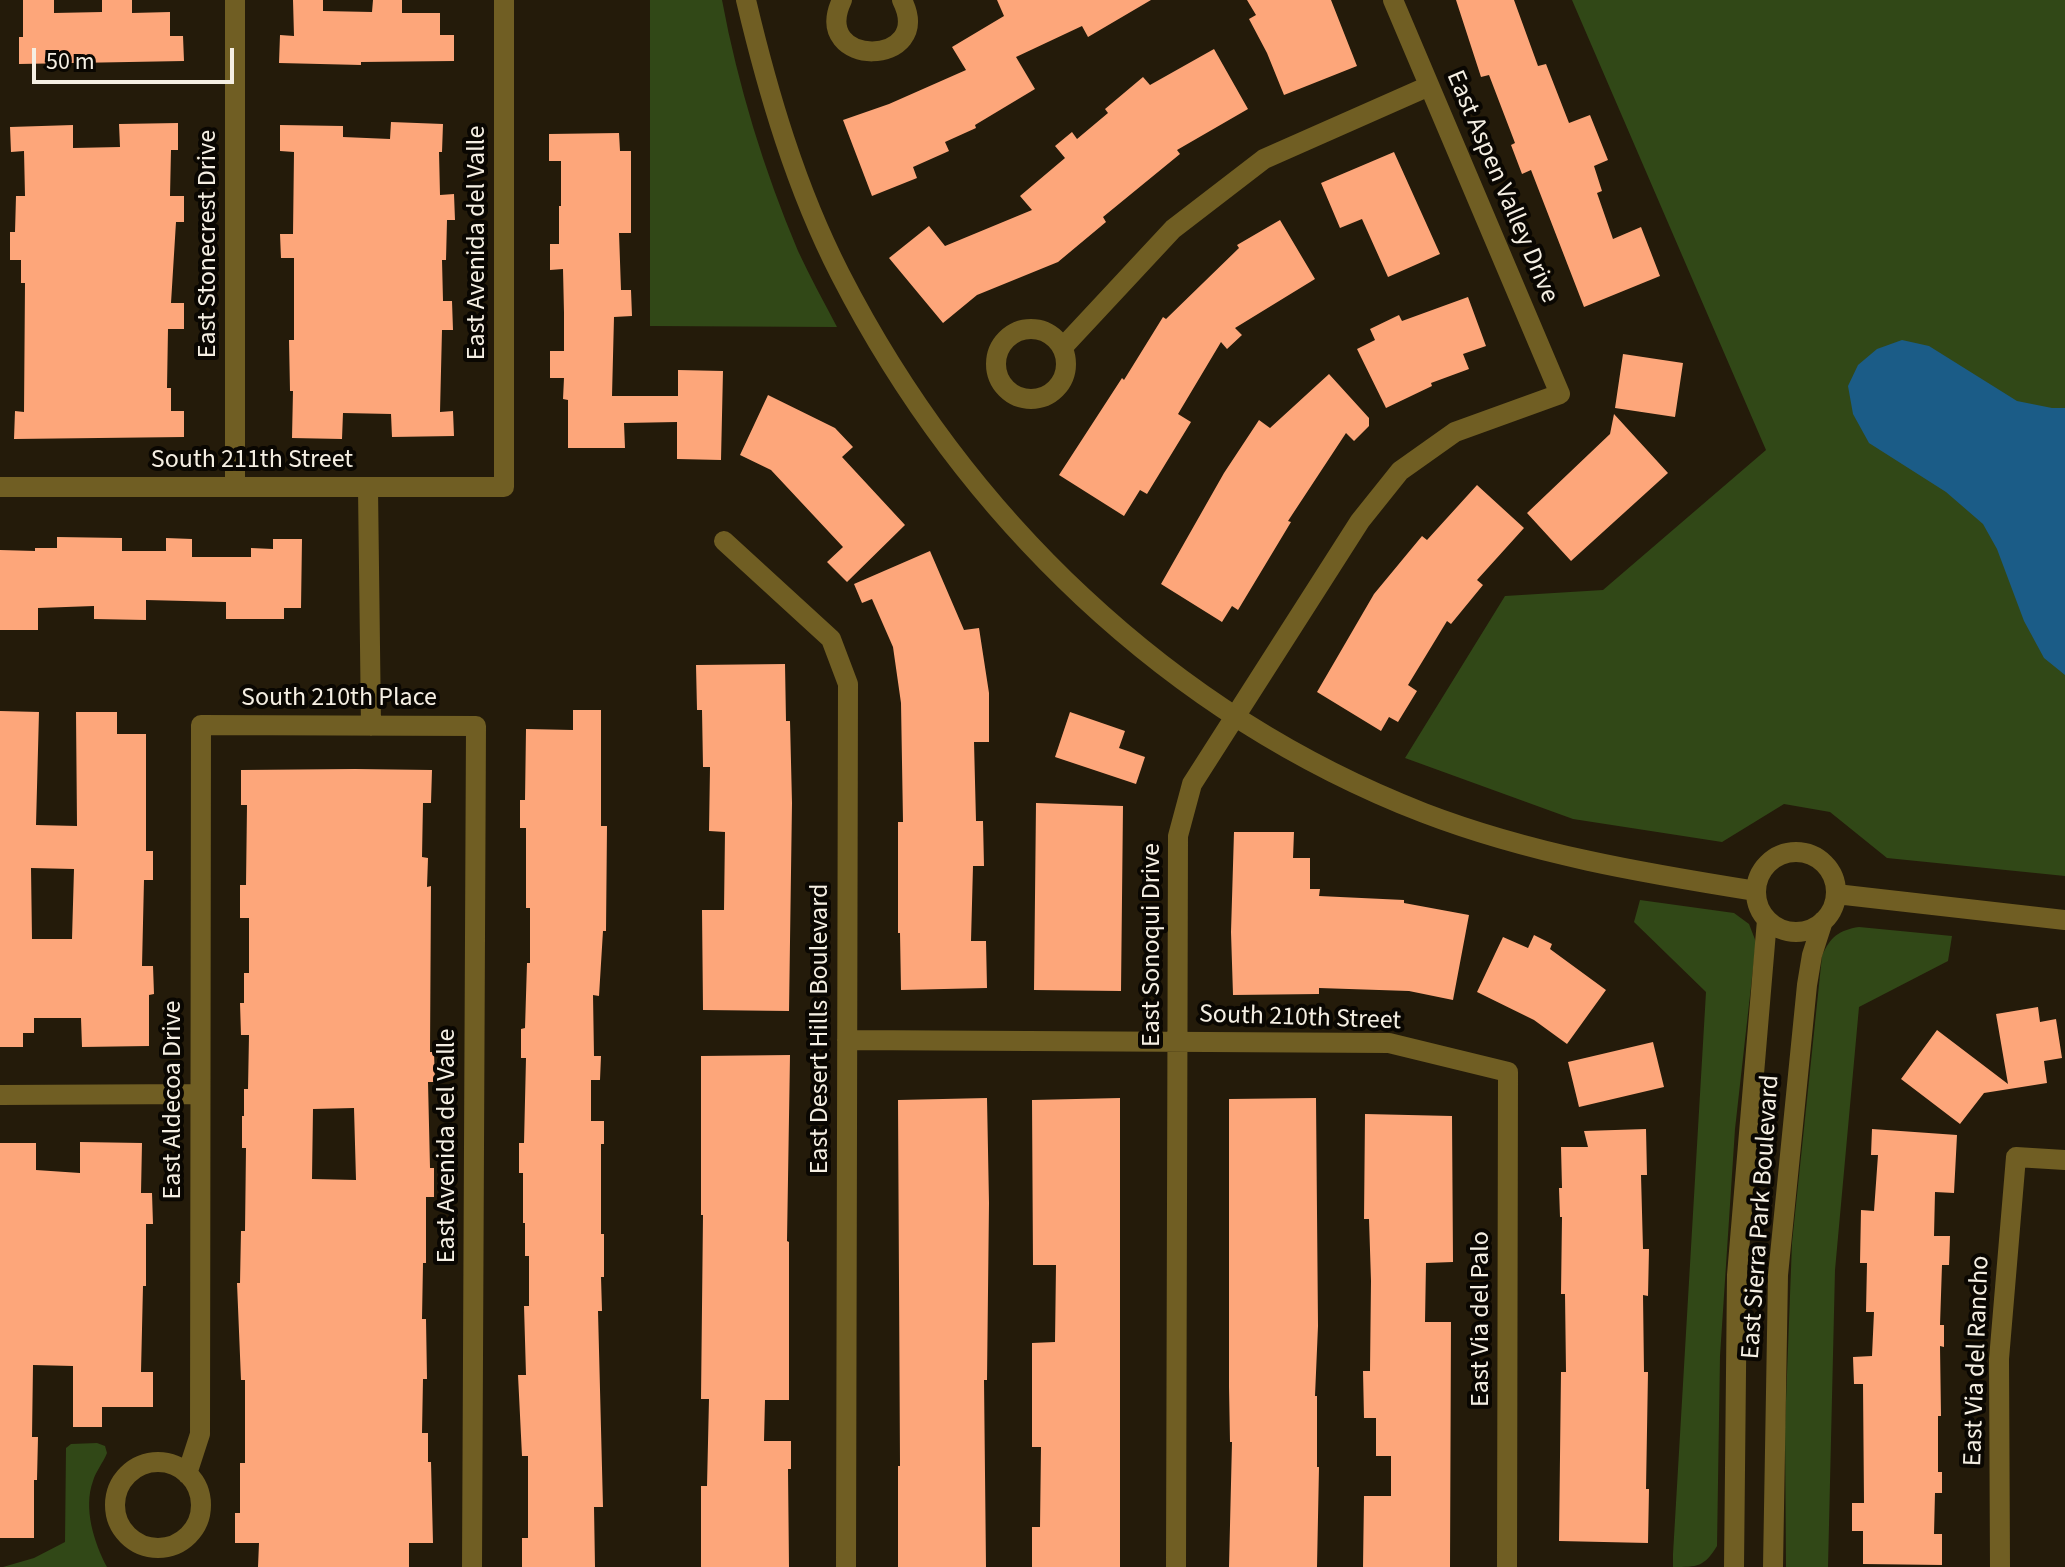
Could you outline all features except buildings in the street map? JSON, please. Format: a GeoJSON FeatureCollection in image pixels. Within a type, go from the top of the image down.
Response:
{"type":"FeatureCollection","features":[{"type":"Feature","properties":{"kind":"street","name":"East Stonecrest Drive"},"geometry":{"type":"LineString","coordinates":[[235,0],[235,487]]}},
{"type":"Feature","properties":{"kind":"street","name":"East Avenida del Valle"},"geometry":{"type":"LineString","coordinates":[[504,0],[504,487]]}},
{"type":"Feature","properties":{"kind":"street"},"geometry":{"type":"LineString","coordinates":[[746,0],[770,95],[801,183],[839,272],[895,372],[955,459],[1031,548],[1131,642],[1234,717],[1322,767],[1424,813],[1539,850],[1652,874],[1756,891]]}},
{"type":"Feature","properties":{"kind":"street"},"geometry":{"type":"LineString","coordinates":[[842,0],[837,13],[841,35],[858,51],[870,54],[893,47],[902,38],[907,15],[902,0]]}},
{"type":"Feature","properties":{"kind":"street","name":"East Aspen Valley Drive"},"geometry":{"type":"LineString","coordinates":[[1393,0],[1560,394]]}},
{"type":"Feature","properties":{"kind":"street"},"geometry":{"type":"LineString","coordinates":[[1063,347],[1173,229],[1264,159],[1429,86]]}},
{"type":"Feature","properties":{"kind":"street","name":"East Sonoqui Drive"},"geometry":{"type":"LineString","coordinates":[[1176,1567],[1178,836],[1192,784],[1360,521],[1400,471],[1455,432],[1560,394]]}},
{"type":"Feature","properties":{"kind":"street","name":"South 211th Street"},"geometry":{"type":"LineString","coordinates":[[0,487],[504,487]]}},
{"type":"Feature","properties":{"kind":"street"},"geometry":{"type":"LineString","coordinates":[[368,488],[371,726]]}},
{"type":"Feature","properties":{"kind":"street","name":"East Desert Hills Boulevard"},"geometry":{"type":"LineString","coordinates":[[724,541],[831,639],[848,684],[846,1567]]}},
{"type":"Feature","properties":{"kind":"street","name":"South 210th Place"},"geometry":{"type":"LineString","coordinates":[[201,725],[476,726]]}},
{"type":"Feature","properties":{"kind":"street","name":"East Aldecoa Drive"},"geometry":{"type":"LineString","coordinates":[[187,1474],[200,1434],[201,725]]}},
{"type":"Feature","properties":{"kind":"street","name":"East Avenida del Valle"},"geometry":{"type":"LineString","coordinates":[[472,1567],[476,726]]}},
{"type":"Feature","properties":{"kind":"street"},"geometry":{"type":"LineString","coordinates":[[1797,852],[1821,861],[1829,870],[1836,894],[1834,904],[1823,921],[1813,928],[1789,932],[1767,920],[1760,911],[1756,891],[1764,867],[1773,859],[1797,852]]}},
{"type":"Feature","properties":{"kind":"street"},"geometry":{"type":"LineString","coordinates":[[1836,894],[2065,920]]}},
{"type":"Feature","properties":{"kind":"street","name":"East Sierra Park Boulevard"},"geometry":{"type":"LineString","coordinates":[[1734,1567],[1737,1275],[1767,920]]}},
{"type":"Feature","properties":{"kind":"street","name":"East Sierra Park Boulevard"},"geometry":{"type":"LineString","coordinates":[[1773,1567],[1778,1275],[1807,985],[1812,955],[1823,921]]}},
{"type":"Feature","properties":{"kind":"street","name":"South 210th Street"},"geometry":{"type":"LineString","coordinates":[[847,1040],[1389,1043],[1508,1072]]}},
{"type":"Feature","properties":{"kind":"street","name":"East Via del Palo"},"geometry":{"type":"LineString","coordinates":[[1507,1567],[1508,1072]]}},
{"type":"Feature","properties":{"kind":"street"},"geometry":{"type":"LineString","coordinates":[[0,1095],[200,1094]]}},
{"type":"Feature","properties":{"kind":"street","name":"East Via del Rancho"},"geometry":{"type":"LineString","coordinates":[[2000,1567],[1999,1359],[2016,1157],[2065,1160]]}},
{"type":"Feature","properties":{"kind":"street"},"geometry":{"type":"LineString","coordinates":[[147,1463],[176,1465],[187,1474],[201,1498],[201,1513],[187,1537],[162,1549],[135,1542],[124,1532],[114,1506],[123,1479],[147,1463]]}},
{"type":"Feature","properties":{"kind":"green space"},"geometry":{"type":"Polygon","coordinates":[[[650,0],[722,0],[744,96],[774,190],[798,251],[837,327],[650,326],[650,0]]]}},
{"type":"Feature","properties":{"kind":"green space"},"geometry":{"type":"Polygon","coordinates":[[[1572,0],[2065,0],[2065,876],[1887,858],[1830,812],[1784,804],[1722,842],[1573,819],[1405,758],[1505,596],[1603,590],[1766,450],[1572,0]]]}},
{"type":"Feature","properties":{"kind":"green space"},"geometry":{"type":"Polygon","coordinates":[[[1640,900],[1734,913],[1749,924],[1756,942],[1735,1129],[1720,1356],[1717,1546],[1704,1562],[1689,1567],[1673,1567],[1673,1554],[1706,992],[1634,922],[1640,900]]]}},
{"type":"Feature","properties":{"kind":"green space"},"geometry":{"type":"Polygon","coordinates":[[[1859,927],[1952,936],[1948,961],[1859,1007],[1835,1270],[1828,1567],[1786,1567],[1785,1427],[1792,1243],[1822,956],[1836,936],[1859,927]]]}},
{"type":"Feature","properties":{"kind":"green space"},"geometry":{"type":"Polygon","coordinates":[[[97,1443],[105,1446],[107,1453],[93,1481],[89,1502],[94,1536],[107,1567],[3,1567],[34,1558],[65,1542],[66,1448],[71,1444],[97,1443]]]}},
{"type":"Feature","properties":{"kind":"water"},"geometry":{"type":"Polygon","coordinates":[[[1902,340],[1929,346],[2017,401],[2065,408],[2065,675],[2044,658],[2024,621],[1997,549],[1983,524],[1946,492],[1869,443],[1853,414],[1848,386],[1858,365],[1877,349],[1902,340]]]}}]}
